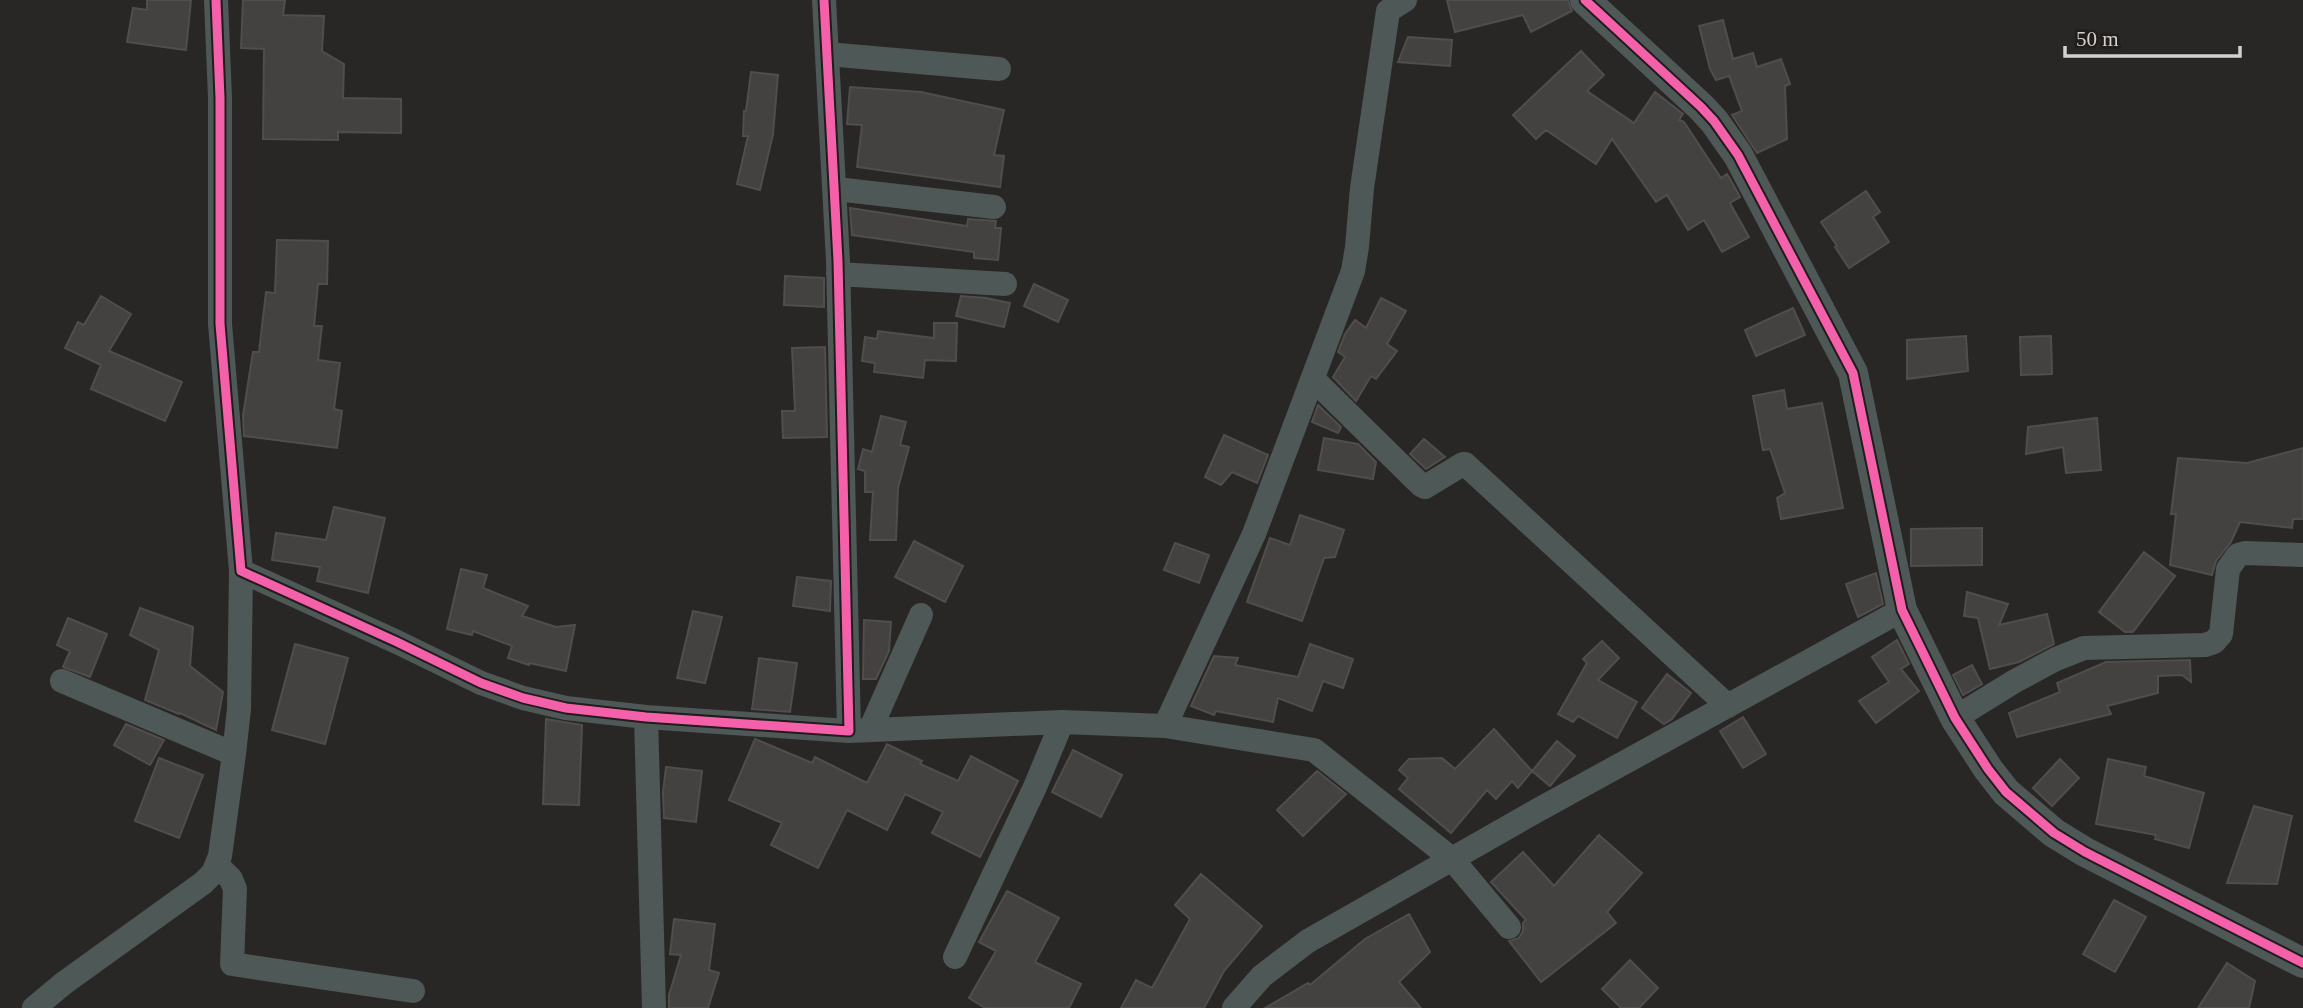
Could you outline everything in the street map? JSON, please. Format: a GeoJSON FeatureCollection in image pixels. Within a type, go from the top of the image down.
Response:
{"type":"FeatureCollection","features":[{"type":"Feature","properties":{"kind":"street"},"geometry":{"type":"LineString","coordinates":[[34,1008],[64,983],[203,883],[214,873],[217,865],[239,709],[242,571],[220,324],[220,98],[216,0]]}},
{"type":"Feature","properties":{"kind":"street"},"geometry":{"type":"LineString","coordinates":[[824,0],[836,189],[859,730]]}},
{"type":"Feature","properties":{"kind":"street"},"geometry":{"type":"LineString","coordinates":[[1585,0],[1701,107],[1728,139],[1832,331],[1855,378],[1902,610],[1955,718],[1988,769],[2006,792],[2054,833],[2085,852],[2303,962]]}},
{"type":"Feature","properties":{"kind":"street"},"geometry":{"type":"LineString","coordinates":[[1165,726],[1254,534],[1345,293],[1355,260],[1362,188],[1390,4]]}},
{"type":"Feature","properties":{"kind":"street"},"geometry":{"type":"LineString","coordinates":[[827,54],[999,69]]}},
{"type":"Feature","properties":{"kind":"street"},"geometry":{"type":"LineString","coordinates":[[836,189],[994,207]]}},
{"type":"Feature","properties":{"kind":"street"},"geometry":{"type":"LineString","coordinates":[[838,274],[1005,284]]}},
{"type":"Feature","properties":{"kind":"street"},"geometry":{"type":"LineString","coordinates":[[1313,379],[1421,485],[1425,487],[1465,464],[1728,706]]}},
{"type":"Feature","properties":{"kind":"street"},"geometry":{"type":"LineString","coordinates":[[1955,718],[2036,670],[2084,648],[2205,645],[2214,642],[2221,634],[2228,569],[2238,555],[2303,555]]}},
{"type":"Feature","properties":{"kind":"street"},"geometry":{"type":"LineString","coordinates":[[242,571],[502,692],[566,708],[646,717],[859,730],[1062,722],[1165,726],[1314,750],[1452,859],[1509,927]]}},
{"type":"Feature","properties":{"kind":"street"},"geometry":{"type":"LineString","coordinates":[[1234,1008],[1262,976],[1308,941],[1902,610]]}},
{"type":"Feature","properties":{"kind":"street"},"geometry":{"type":"LineString","coordinates":[[859,730],[920,615]]}},
{"type":"Feature","properties":{"kind":"street"},"geometry":{"type":"LineString","coordinates":[[62,681],[234,754]]}},
{"type":"Feature","properties":{"kind":"street"},"geometry":{"type":"LineString","coordinates":[[646,717],[654,1008]]}},
{"type":"Feature","properties":{"kind":"street"},"geometry":{"type":"LineString","coordinates":[[955,957],[1035,787],[1062,722]]}},
{"type":"Feature","properties":{"kind":"street"},"geometry":{"type":"LineString","coordinates":[[217,865],[231,879],[235,889],[230,962],[233,965],[413,991]]}},
{"type":"Feature","properties":{"kind":"building"},"geometry":{"type":"Polygon","coordinates":[[[147,0],[191,0],[186,50],[127,42],[133,8],[147,10],[147,0]]]}},
{"type":"Feature","properties":{"kind":"building"},"geometry":{"type":"Polygon","coordinates":[[[243,0],[285,0],[283,15],[324,16],[322,51],[344,64],[343,98],[401,99],[401,133],[338,132],[338,140],[263,139],[264,49],[241,48],[243,0]]]}},
{"type":"Feature","properties":{"kind":"building"},"geometry":{"type":"Polygon","coordinates":[[[1447,0],[1568,0],[1572,11],[1531,32],[1523,15],[1455,32],[1447,0]]]}},
{"type":"Feature","properties":{"kind":"building"},"geometry":{"type":"Polygon","coordinates":[[[1723,20],[1733,59],[1753,53],[1757,67],[1781,59],[1790,84],[1785,86],[1787,139],[1757,153],[1732,115],[1742,111],[1729,76],[1716,80],[1710,69],[1699,26],[1723,20]]]}},
{"type":"Feature","properties":{"kind":"building"},"geometry":{"type":"Polygon","coordinates":[[[1408,37],[1452,40],[1450,66],[1398,62],[1408,37]]]}},
{"type":"Feature","properties":{"kind":"building"},"geometry":{"type":"Polygon","coordinates":[[[1581,51],[1604,75],[1587,91],[1634,123],[1655,92],[1683,114],[1679,120],[1684,122],[1721,178],[1727,174],[1738,193],[1740,197],[1730,203],[1749,237],[1722,252],[1704,220],[1688,230],[1667,195],[1656,202],[1612,139],[1596,164],[1546,130],[1536,139],[1513,115],[1581,51]]]}},
{"type":"Feature","properties":{"kind":"building"},"geometry":{"type":"Polygon","coordinates":[[[751,72],[778,75],[773,134],[760,190],[737,184],[748,136],[743,136],[744,111],[751,72]]]}},
{"type":"Feature","properties":{"kind":"building"},"geometry":{"type":"Polygon","coordinates":[[[850,87],[921,92],[1004,110],[994,155],[1004,156],[1000,187],[857,167],[862,125],[847,124],[850,87]]]}},
{"type":"Feature","properties":{"kind":"building"},"geometry":{"type":"Polygon","coordinates":[[[1866,191],[1880,212],[1873,217],[1889,242],[1849,268],[1821,222],[1866,191]]]}},
{"type":"Feature","properties":{"kind":"building"},"geometry":{"type":"Polygon","coordinates":[[[850,208],[967,226],[968,219],[996,221],[995,228],[1001,228],[998,260],[974,258],[974,252],[852,235],[850,208]]]}},
{"type":"Feature","properties":{"kind":"building"},"geometry":{"type":"Polygon","coordinates":[[[277,240],[328,241],[327,284],[318,284],[314,326],[322,326],[318,360],[340,363],[334,409],[342,411],[337,448],[244,436],[243,415],[253,352],[259,352],[266,292],[275,293],[277,240]]]}},
{"type":"Feature","properties":{"kind":"building"},"geometry":{"type":"Polygon","coordinates":[[[785,276],[824,278],[824,307],[784,305],[785,276]]]}},
{"type":"Feature","properties":{"kind":"building"},"geometry":{"type":"Polygon","coordinates":[[[1034,284],[1068,300],[1058,322],[1024,306],[1034,284]]]}},
{"type":"Feature","properties":{"kind":"building"},"geometry":{"type":"Polygon","coordinates":[[[101,296],[131,314],[109,351],[182,382],[165,421],[91,389],[101,365],[65,348],[78,322],[84,325],[101,296]]]}},
{"type":"Feature","properties":{"kind":"building"},"geometry":{"type":"Polygon","coordinates":[[[961,296],[1010,303],[1004,327],[956,316],[961,296]]]}},
{"type":"Feature","properties":{"kind":"building"},"geometry":{"type":"Polygon","coordinates":[[[1381,298],[1406,311],[1387,344],[1397,351],[1376,379],[1371,376],[1356,401],[1333,377],[1345,357],[1338,352],[1345,334],[1355,320],[1366,328],[1381,298]]]}},
{"type":"Feature","properties":{"kind":"building"},"geometry":{"type":"Polygon","coordinates":[[[1793,308],[1805,335],[1756,356],[1745,330],[1793,308]]]}},
{"type":"Feature","properties":{"kind":"building"},"geometry":{"type":"Polygon","coordinates":[[[934,323],[957,323],[956,361],[925,360],[923,378],[874,372],[875,363],[862,361],[865,337],[877,339],[878,331],[934,338],[934,323]]]}},
{"type":"Feature","properties":{"kind":"building"},"geometry":{"type":"Polygon","coordinates":[[[1966,336],[1968,371],[1907,379],[1907,340],[1966,336]]]}},
{"type":"Feature","properties":{"kind":"building"},"geometry":{"type":"Polygon","coordinates":[[[2051,336],[2052,374],[2021,375],[2020,337],[2051,336]]]}},
{"type":"Feature","properties":{"kind":"building"},"geometry":{"type":"Polygon","coordinates":[[[825,347],[827,437],[783,438],[782,411],[795,411],[792,348],[825,347]]]}},
{"type":"Feature","properties":{"kind":"building"},"geometry":{"type":"Polygon","coordinates":[[[1784,390],[1787,409],[1822,403],[1843,508],[1781,519],[1777,498],[1785,493],[1770,449],[1763,450],[1753,396],[1784,390]]]}},
{"type":"Feature","properties":{"kind":"building"},"geometry":{"type":"Polygon","coordinates":[[[1318,405],[1341,427],[1338,433],[1312,422],[1318,405]]]}},
{"type":"Feature","properties":{"kind":"building"},"geometry":{"type":"Polygon","coordinates":[[[881,416],[906,422],[900,445],[909,447],[898,488],[896,540],[870,540],[873,492],[865,492],[865,471],[858,469],[863,449],[872,452],[881,416]]]}},
{"type":"Feature","properties":{"kind":"building"},"geometry":{"type":"Polygon","coordinates":[[[2097,418],[2101,470],[2066,473],[2063,447],[2026,454],[2028,427],[2097,418]]]}},
{"type":"Feature","properties":{"kind":"building"},"geometry":{"type":"Polygon","coordinates":[[[1224,435],[1268,455],[1257,483],[1232,472],[1221,485],[1205,477],[1224,435]]]}},
{"type":"Feature","properties":{"kind":"building"},"geometry":{"type":"Polygon","coordinates":[[[1324,438],[1358,444],[1376,462],[1373,479],[1318,470],[1324,438]]]}},
{"type":"Feature","properties":{"kind":"building"},"geometry":{"type":"Polygon","coordinates":[[[1424,439],[1445,457],[1426,469],[1410,454],[1424,439]]]}},
{"type":"Feature","properties":{"kind":"building"},"geometry":{"type":"Polygon","coordinates":[[[2303,448],[2303,519],[2293,519],[2292,528],[2240,522],[2231,542],[2216,561],[2212,575],[2170,565],[2176,514],[2171,514],[2178,458],[2247,463],[2303,448]]]}},
{"type":"Feature","properties":{"kind":"building"},"geometry":{"type":"Polygon","coordinates":[[[334,507],[385,518],[368,593],[317,581],[320,567],[272,560],[276,533],[326,540],[334,507]]]}},
{"type":"Feature","properties":{"kind":"building"},"geometry":{"type":"Polygon","coordinates":[[[1300,515],[1344,530],[1335,557],[1324,558],[1302,621],[1247,602],[1270,538],[1290,545],[1300,515]]]}},
{"type":"Feature","properties":{"kind":"building"},"geometry":{"type":"Polygon","coordinates":[[[1982,528],[1982,565],[1911,566],[1911,529],[1982,528]]]}},
{"type":"Feature","properties":{"kind":"building"},"geometry":{"type":"Polygon","coordinates":[[[914,541],[963,566],[945,602],[895,577],[914,541]]]}},
{"type":"Feature","properties":{"kind":"building"},"geometry":{"type":"Polygon","coordinates":[[[1175,543],[1209,555],[1199,583],[1164,570],[1175,543]]]}},
{"type":"Feature","properties":{"kind":"building"},"geometry":{"type":"Polygon","coordinates":[[[2144,552],[2175,576],[2133,632],[2125,632],[2099,612],[2144,552]]]}},
{"type":"Feature","properties":{"kind":"building"},"geometry":{"type":"Polygon","coordinates":[[[461,569],[487,575],[483,588],[528,606],[522,616],[556,627],[575,625],[566,671],[529,665],[508,658],[512,646],[473,631],[472,635],[447,629],[461,569]]]}},
{"type":"Feature","properties":{"kind":"building"},"geometry":{"type":"Polygon","coordinates":[[[1876,573],[1883,604],[1858,617],[1846,584],[1876,573]]]}},
{"type":"Feature","properties":{"kind":"building"},"geometry":{"type":"Polygon","coordinates":[[[797,577],[831,581],[830,611],[793,606],[797,577]]]}},
{"type":"Feature","properties":{"kind":"building"},"geometry":{"type":"Polygon","coordinates":[[[1967,592],[2008,604],[1999,625],[2047,614],[2054,644],[2019,662],[1990,669],[1978,618],[1964,616],[1967,592]]]}},
{"type":"Feature","properties":{"kind":"building"},"geometry":{"type":"Polygon","coordinates":[[[140,608],[193,627],[190,666],[223,692],[216,730],[145,700],[159,650],[130,635],[140,608]]]}},
{"type":"Feature","properties":{"kind":"building"},"geometry":{"type":"Polygon","coordinates":[[[693,611],[722,617],[705,683],[677,678],[693,611]]]}},
{"type":"Feature","properties":{"kind":"building"},"geometry":{"type":"Polygon","coordinates":[[[68,618],[107,634],[90,677],[63,667],[70,651],[57,645],[68,618]]]}},
{"type":"Feature","properties":{"kind":"building"},"geometry":{"type":"Polygon","coordinates":[[[864,620],[891,622],[889,651],[876,679],[863,679],[864,620]]]}},
{"type":"Feature","properties":{"kind":"building"},"geometry":{"type":"Polygon","coordinates":[[[1897,640],[1909,664],[1901,669],[1919,691],[1876,723],[1859,701],[1889,682],[1872,657],[1897,640]]]}},
{"type":"Feature","properties":{"kind":"building"},"geometry":{"type":"Polygon","coordinates":[[[1602,641],[1619,658],[1598,680],[1637,702],[1617,738],[1578,716],[1573,722],[1558,714],[1587,663],[1583,659],[1602,641]]]}},
{"type":"Feature","properties":{"kind":"building"},"geometry":{"type":"Polygon","coordinates":[[[295,644],[348,658],[325,744],[272,730],[295,644]]]}},
{"type":"Feature","properties":{"kind":"building"},"geometry":{"type":"Polygon","coordinates":[[[1310,644],[1353,659],[1343,688],[1323,681],[1312,711],[1278,698],[1273,722],[1216,711],[1214,715],[1191,706],[1214,656],[1238,658],[1235,665],[1298,677],[1310,644]]]}},
{"type":"Feature","properties":{"kind":"building"},"geometry":{"type":"Polygon","coordinates":[[[759,658],[797,663],[790,712],[752,709],[759,658]]]}},
{"type":"Feature","properties":{"kind":"building"},"geometry":{"type":"Polygon","coordinates":[[[2190,660],[2191,682],[2182,675],[2158,676],[2158,693],[2107,706],[2111,714],[2017,737],[2009,713],[2060,692],[2057,683],[2106,662],[2190,660]]]}},
{"type":"Feature","properties":{"kind":"building"},"geometry":{"type":"Polygon","coordinates":[[[1972,665],[1982,684],[1963,695],[1953,675],[1972,665]]]}},
{"type":"Feature","properties":{"kind":"building"},"geometry":{"type":"Polygon","coordinates":[[[1667,674],[1691,693],[1672,719],[1664,724],[1642,708],[1667,674]]]}},
{"type":"Feature","properties":{"kind":"building"},"geometry":{"type":"Polygon","coordinates":[[[1743,717],[1766,754],[1743,768],[1720,731],[1743,717]]]}},
{"type":"Feature","properties":{"kind":"building"},"geometry":{"type":"Polygon","coordinates":[[[546,719],[582,725],[579,805],[543,804],[546,719]]]}},
{"type":"Feature","properties":{"kind":"building"},"geometry":{"type":"Polygon","coordinates":[[[126,724],[164,740],[150,765],[114,745],[126,724]]]}},
{"type":"Feature","properties":{"kind":"building"},"geometry":{"type":"Polygon","coordinates":[[[1494,729],[1532,771],[1518,788],[1512,781],[1496,799],[1487,790],[1451,833],[1399,789],[1408,778],[1399,770],[1409,759],[1442,758],[1455,769],[1494,729]]]}},
{"type":"Feature","properties":{"kind":"building"},"geometry":{"type":"Polygon","coordinates":[[[755,739],[812,763],[815,757],[867,783],[887,744],[922,761],[920,764],[958,781],[971,756],[1018,781],[980,857],[932,833],[943,812],[905,794],[887,830],[847,810],[818,868],[771,845],[782,823],[729,800],[755,739]]]}},
{"type":"Feature","properties":{"kind":"building"},"geometry":{"type":"Polygon","coordinates":[[[1557,741],[1575,756],[1550,786],[1532,771],[1557,741]]]}},
{"type":"Feature","properties":{"kind":"building"},"geometry":{"type":"Polygon","coordinates":[[[1073,750],[1122,775],[1101,817],[1052,792],[1073,750]]]}},
{"type":"Feature","properties":{"kind":"building"},"geometry":{"type":"Polygon","coordinates":[[[159,758],[203,775],[179,838],[135,821],[159,758]]]}},
{"type":"Feature","properties":{"kind":"building"},"geometry":{"type":"Polygon","coordinates":[[[2060,759],[2079,778],[2052,806],[2033,788],[2060,759]]]}},
{"type":"Feature","properties":{"kind":"building"},"geometry":{"type":"Polygon","coordinates":[[[2108,759],[2146,767],[2144,776],[2204,793],[2189,848],[2155,839],[2156,835],[2096,824],[2108,759]]]}},
{"type":"Feature","properties":{"kind":"building"},"geometry":{"type":"Polygon","coordinates":[[[666,767],[702,771],[696,822],[664,818],[666,767]]]}},
{"type":"Feature","properties":{"kind":"building"},"geometry":{"type":"Polygon","coordinates":[[[1317,771],[1346,794],[1303,836],[1277,810],[1317,771]]]}},
{"type":"Feature","properties":{"kind":"building"},"geometry":{"type":"Polygon","coordinates":[[[2254,806],[2292,816],[2277,884],[2227,883],[2254,806]]]}},
{"type":"Feature","properties":{"kind":"building"},"geometry":{"type":"Polygon","coordinates":[[[1599,835],[1642,873],[1607,912],[1616,923],[1541,982],[1509,941],[1519,938],[1526,920],[1491,882],[1523,852],[1554,886],[1599,835]]]}},
{"type":"Feature","properties":{"kind":"building"},"geometry":{"type":"Polygon","coordinates":[[[1201,874],[1262,926],[1224,971],[1204,1008],[1121,1008],[1136,980],[1152,988],[1190,919],[1175,905],[1201,874]]]}},
{"type":"Feature","properties":{"kind":"building"},"geometry":{"type":"Polygon","coordinates":[[[1007,891],[1059,918],[1035,962],[1081,984],[1069,1008],[985,1008],[969,998],[996,951],[979,942],[1007,891]]]}},
{"type":"Feature","properties":{"kind":"building"},"geometry":{"type":"Polygon","coordinates":[[[2114,900],[2146,917],[2115,972],[2083,954],[2114,900]]]}},
{"type":"Feature","properties":{"kind":"building"},"geometry":{"type":"Polygon","coordinates":[[[1409,914],[1430,952],[1399,982],[1421,1008],[1265,1008],[1308,983],[1310,985],[1365,939],[1409,914]]]}},
{"type":"Feature","properties":{"kind":"building"},"geometry":{"type":"Polygon","coordinates":[[[674,919],[715,924],[709,970],[719,973],[708,1008],[669,1008],[669,995],[681,955],[670,954],[674,919]]]}},
{"type":"Feature","properties":{"kind":"building"},"geometry":{"type":"Polygon","coordinates":[[[1630,960],[1658,988],[1639,1008],[1621,1008],[1602,989],[1630,960]]]}},
{"type":"Feature","properties":{"kind":"building"},"geometry":{"type":"Polygon","coordinates":[[[2227,963],[2255,981],[2249,1008],[2198,1008],[2227,963]]]}},
{"type":"Feature","properties":{"kind":"cycle path"},"geometry":{"type":"LineString","coordinates":[[216,0],[220,98],[220,324],[241,571],[481,683],[523,698],[566,708],[646,717],[849,731],[838,261],[824,0]]}},
{"type":"Feature","properties":{"kind":"cycle path"},"geometry":{"type":"LineString","coordinates":[[1585,0],[1714,121],[1738,155],[1853,373],[1902,610],[1955,718],[1988,769],[2006,792],[2054,833],[2085,852],[2303,963]]}}]}
